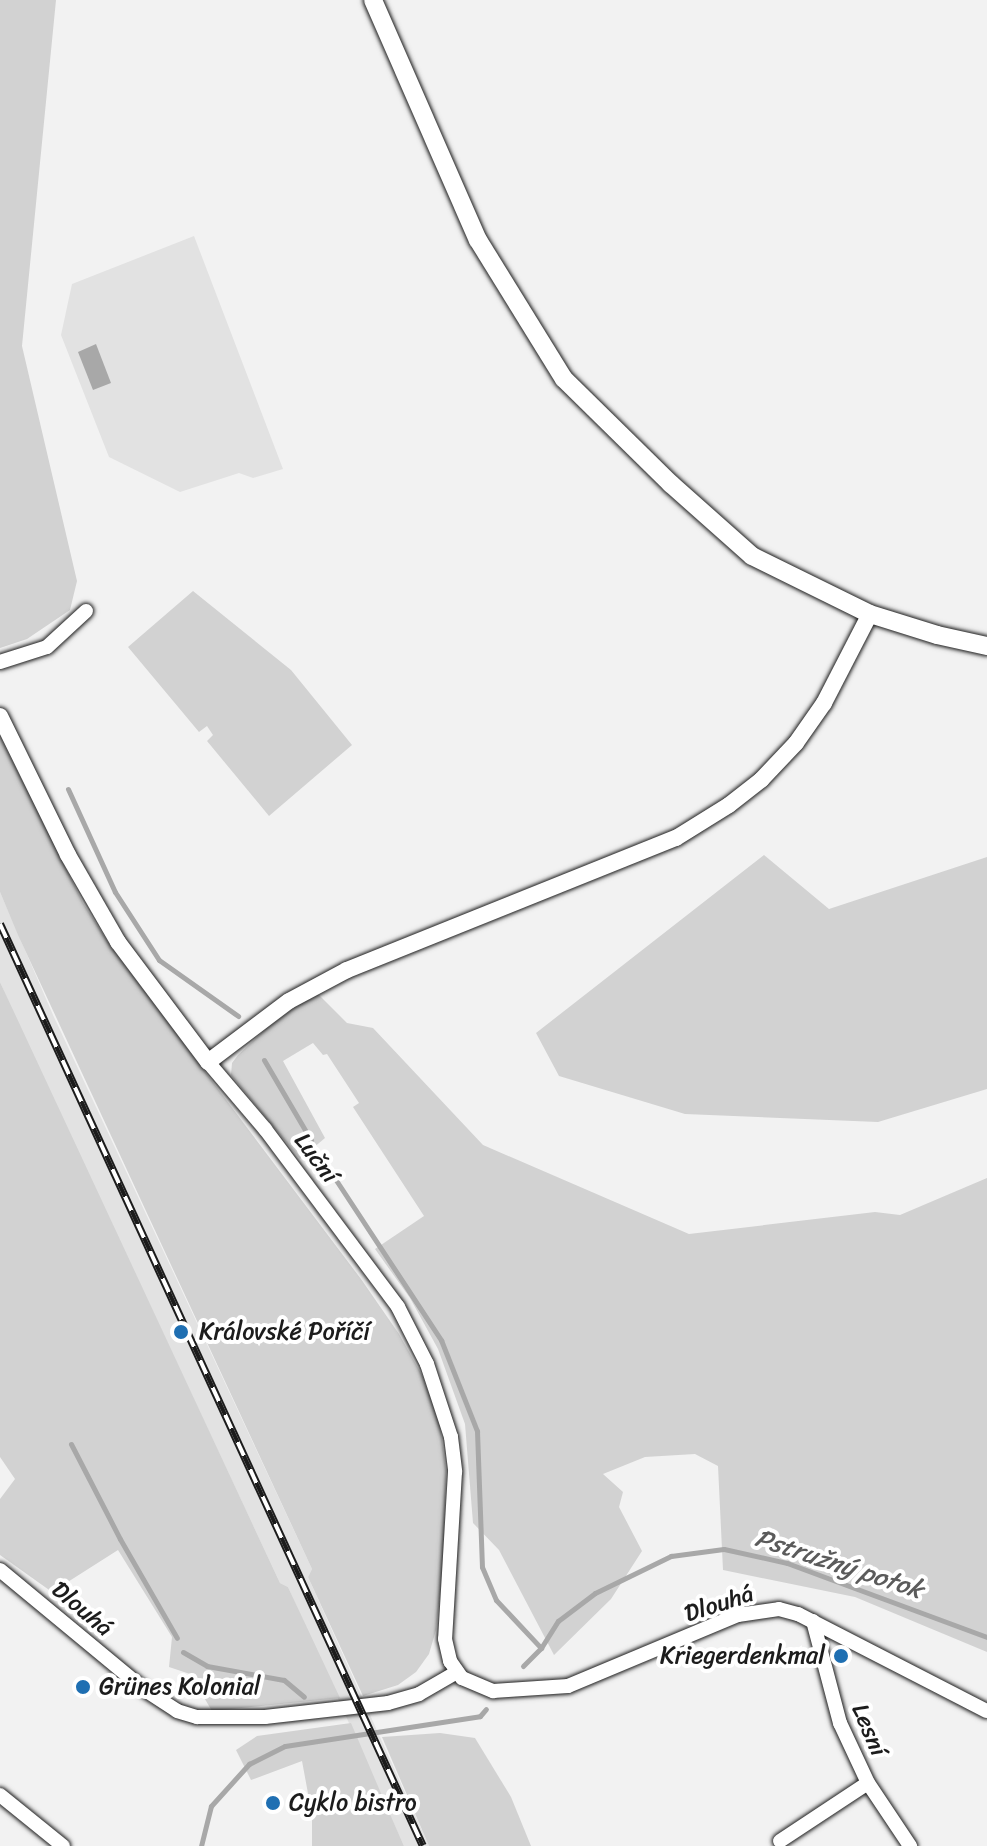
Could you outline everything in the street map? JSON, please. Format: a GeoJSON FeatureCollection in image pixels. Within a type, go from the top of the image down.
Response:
{"type":"FeatureCollection","features":[{"type":"Feature","properties":{"kind":"main road"},"geometry":{"type":"LineString","coordinates":[[373,0],[478,240],[564,379],[671,484],[752,556],[870,614],[937,635],[987,646]]}},
{"type":"Feature","properties":{"kind":"street"},"geometry":{"type":"LineString","coordinates":[[0,662],[47,647],[86,611]]}},
{"type":"Feature","properties":{"kind":"street"},"geometry":{"type":"LineString","coordinates":[[208,1062],[289,1001],[347,970],[676,838],[729,805],[761,780],[796,743],[824,703],[870,614]]}},
{"type":"Feature","properties":{"kind":"street","name":"Luční"},"geometry":{"type":"LineString","coordinates":[[0,716],[68,855],[118,942],[208,1062],[265,1129],[398,1307],[427,1364],[451,1437],[455,1472],[451,1579],[444,1629],[446,1649],[457,1672]]}},
{"type":"Feature","properties":{"kind":"street","name":"Dlouhá"},"geometry":{"type":"LineString","coordinates":[[0,1570],[145,1690],[177,1711],[222,1719],[314,1713],[388,1703],[430,1689],[457,1672],[469,1683],[493,1691],[568,1686],[738,1615],[779,1609],[813,1621],[987,1711]]}},
{"type":"Feature","properties":{"kind":"street","name":"Lesní"},"geometry":{"type":"LineString","coordinates":[[813,1621],[824,1672],[840,1723],[868,1783],[910,1846]]}},
{"type":"Feature","properties":{"kind":"street"},"geometry":{"type":"LineString","coordinates":[[780,1841],[868,1783]]}},
{"type":"Feature","properties":{"kind":"street"},"geometry":{"type":"LineString","coordinates":[[0,1795],[63,1846]]}},
{"type":"Feature","properties":{"kind":"shaded area"},"geometry":{"type":"Polygon","coordinates":[[[0,0],[56,0],[22,346],[77,581],[70,610],[27,639],[0,648],[0,0]]]}},
{"type":"Feature","properties":{"kind":"shaded area"},"geometry":{"type":"Polygon","coordinates":[[[194,236],[283,469],[253,478],[239,473],[180,492],[109,457],[61,335],[72,284],[194,236]]]}},
{"type":"Feature","properties":{"kind":"shaded area"},"geometry":{"type":"Polygon","coordinates":[[[96,344],[111,383],[93,390],[78,352],[96,344]]]}},
{"type":"Feature","properties":{"kind":"shaded area"},"geometry":{"type":"Polygon","coordinates":[[[193,591],[291,670],[352,745],[269,816],[207,741],[213,735],[207,726],[199,732],[128,647],[193,591]]]}},
{"type":"Feature","properties":{"kind":"shaded area"},"geometry":{"type":"Polygon","coordinates":[[[0,736],[83,903],[111,947],[361,1279],[399,1334],[423,1377],[440,1426],[446,1471],[443,1567],[436,1630],[429,1654],[416,1672],[398,1685],[363,1696],[308,1577],[312,1569],[18,935],[0,892],[0,736]]]}},
{"type":"Feature","properties":{"kind":"shaded area"},"geometry":{"type":"Polygon","coordinates":[[[764,855],[829,909],[987,857],[987,1089],[878,1122],[685,1114],[559,1076],[536,1033],[764,855]]]}},
{"type":"Feature","properties":{"kind":"shaded area"},"geometry":{"type":"Polygon","coordinates":[[[0,892],[53,1015],[312,1569],[308,1577],[429,1846],[404,1846],[288,1587],[280,1583],[21,1030],[0,982],[0,892]]]}},
{"type":"Feature","properties":{"kind":"shaded area"},"geometry":{"type":"Polygon","coordinates":[[[0,982],[280,1583],[288,1587],[340,1698],[212,1711],[190,1674],[169,1667],[172,1637],[118,1550],[52,1592],[0,1555],[0,1499],[15,1479],[0,1457],[0,982]]]}},
{"type":"Feature","properties":{"kind":"shaded area"},"geometry":{"type":"Polygon","coordinates":[[[316,992],[347,1023],[373,1028],[483,1145],[689,1234],[875,1212],[900,1215],[987,1178],[987,1652],[855,1597],[723,1570],[718,1466],[695,1454],[645,1457],[603,1474],[623,1492],[619,1507],[642,1551],[611,1599],[554,1655],[499,1550],[473,1523],[465,1424],[438,1349],[410,1298],[375,1249],[424,1216],[353,1107],[359,1103],[327,1054],[323,1055],[313,1043],[283,1061],[325,1138],[300,1159],[231,1075],[232,1063],[238,1055],[267,1028],[316,992]]]}},
{"type":"Feature","properties":{"kind":"shaded area"},"geometry":{"type":"Polygon","coordinates":[[[351,1723],[404,1846],[312,1846],[312,1815],[302,1761],[251,1780],[236,1750],[257,1736],[351,1723]]]}},
{"type":"Feature","properties":{"kind":"shaded area"},"geometry":{"type":"Polygon","coordinates":[[[440,1733],[475,1738],[511,1797],[531,1846],[429,1846],[382,1737],[440,1733]]]}},
{"type":"Feature","properties":{"kind":"waterway"},"geometry":{"type":"LineString","coordinates":[[68,789],[115,892],[159,960],[238,1016]]}},
{"type":"Feature","properties":{"kind":"waterway"},"geometry":{"type":"LineString","coordinates":[[264,1060],[311,1140]]}},
{"type":"Feature","properties":{"kind":"waterway"},"geometry":{"type":"LineString","coordinates":[[332,1174],[441,1340],[477,1431],[482,1567],[496,1600],[541,1648]]}},
{"type":"Feature","properties":{"kind":"waterway"},"geometry":{"type":"LineString","coordinates":[[71,1444],[120,1539],[177,1638]]}},
{"type":"Feature","properties":{"kind":"waterway","name":"Pstružný potok"},"geometry":{"type":"LineString","coordinates":[[523,1666],[541,1648],[558,1621],[595,1593],[671,1556],[724,1549],[787,1563],[987,1637]]}},
{"type":"Feature","properties":{"kind":"waterway"},"geometry":{"type":"LineString","coordinates":[[183,1652],[207,1666],[284,1680],[304,1697]]}},
{"type":"Feature","properties":{"kind":"waterway","name":"Pstružný potok"},"geometry":{"type":"LineString","coordinates":[[201,1846],[211,1806],[249,1764],[285,1746],[480,1716],[486,1709]]}},
{"type":"Feature","properties":{"kind":"railway"},"geometry":{"type":"LineString","coordinates":[[0,924],[423,1846]]}},
{"type":"Feature","properties":{"kind":"place","name":"Královské Poříčí"},"geometry":{"type":"Point","coordinates":[181,1332]}},
{"type":"Feature","properties":{"kind":"place","name":"Kriegerdenkmal"},"geometry":{"type":"Point","coordinates":[841,1656]}},
{"type":"Feature","properties":{"kind":"place","name":"Grünes Kolonial"},"geometry":{"type":"Point","coordinates":[83,1687]}},
{"type":"Feature","properties":{"kind":"place","name":"Cyklo bistro"},"geometry":{"type":"Point","coordinates":[273,1803]}}]}
